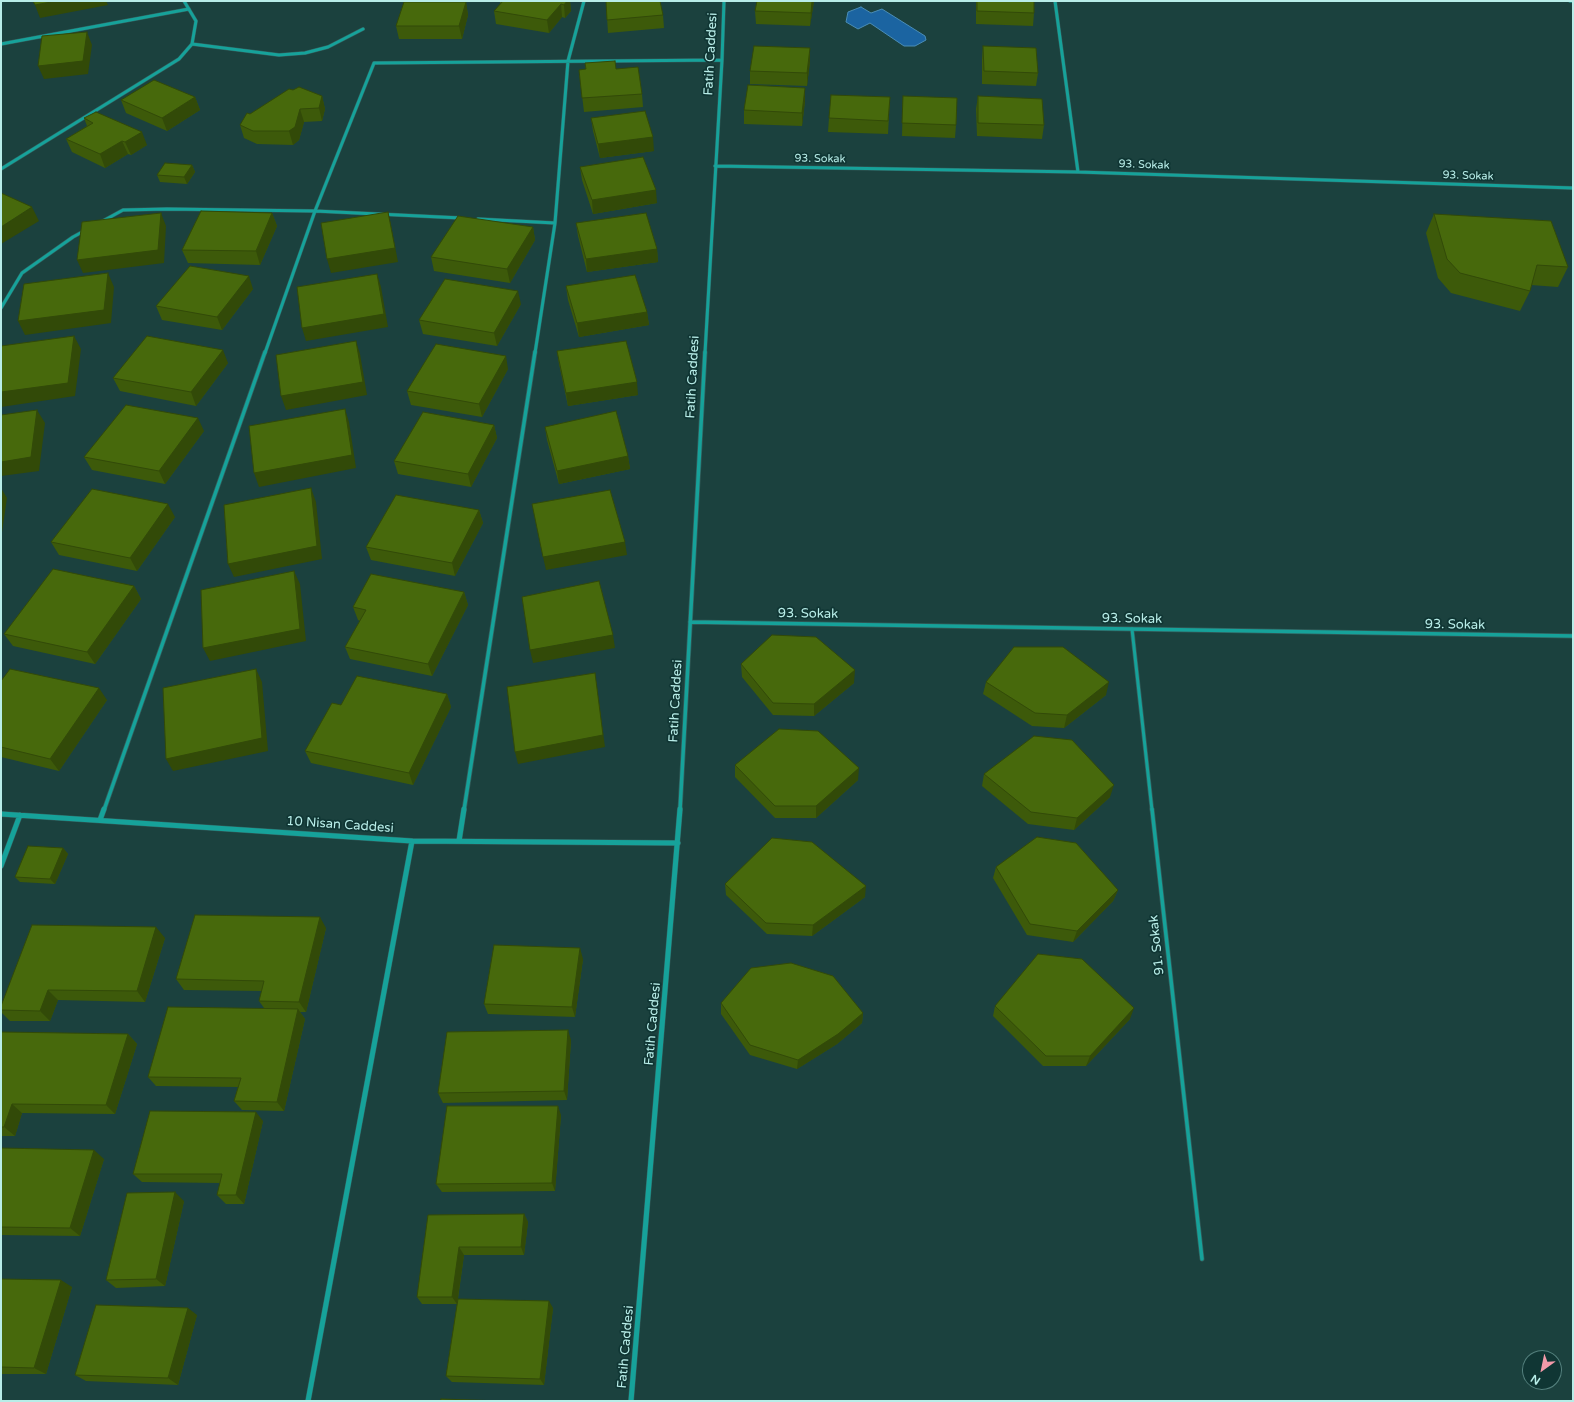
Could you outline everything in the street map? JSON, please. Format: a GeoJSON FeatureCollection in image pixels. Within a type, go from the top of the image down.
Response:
{"type":"FeatureCollection","features":[{"type":"Feature","properties":{"kind":"street"},"geometry":{"type":"LineString","coordinates":[[1,169],[179,59],[192,44],[196,21],[184,1]]}},
{"type":"Feature","properties":{"kind":"street"},"geometry":{"type":"LineString","coordinates":[[458,841],[555,223],[568,61],[584,1]]}},
{"type":"Feature","properties":{"kind":"street","name":"Fatih Caddesi"},"geometry":{"type":"LineString","coordinates":[[631,1401],[678,843],[722,60],[724,1]]}},
{"type":"Feature","properties":{"kind":"street"},"geometry":{"type":"LineString","coordinates":[[1055,1],[1078,172]]}},
{"type":"Feature","properties":{"kind":"street"},"geometry":{"type":"LineString","coordinates":[[1,44],[189,9]]}},
{"type":"Feature","properties":{"kind":"street"},"geometry":{"type":"LineString","coordinates":[[192,44],[279,55],[305,53],[328,47],[362,29]]}},
{"type":"Feature","properties":{"kind":"street"},"geometry":{"type":"LineString","coordinates":[[100,820],[315,211],[374,63],[722,60]]}},
{"type":"Feature","properties":{"kind":"street","name":"93. Sokak"},"geometry":{"type":"LineString","coordinates":[[715,166],[1078,172],[1573,188]]}},
{"type":"Feature","properties":{"kind":"street"},"geometry":{"type":"LineString","coordinates":[[98,224],[122,210],[167,209],[315,211],[462,218]]}},
{"type":"Feature","properties":{"kind":"street"},"geometry":{"type":"LineString","coordinates":[[470,219],[555,223]]}},
{"type":"Feature","properties":{"kind":"street"},"geometry":{"type":"LineString","coordinates":[[1,308],[22,273],[85,230]]}},
{"type":"Feature","properties":{"kind":"street","name":"93. Sokak"},"geometry":{"type":"LineString","coordinates":[[690,622],[1573,636]]}},
{"type":"Feature","properties":{"kind":"street","name":"10 Nisan Caddesi"},"geometry":{"type":"LineString","coordinates":[[1,814],[412,841],[678,843]]}},
{"type":"Feature","properties":{"kind":"street"},"geometry":{"type":"LineString","coordinates":[[1,866],[20,815]]}},
{"type":"Feature","properties":{"kind":"street"},"geometry":{"type":"LineString","coordinates":[[308,1401],[412,841]]}},
{"type":"Feature","properties":{"kind":"lane","name":"91. Sokak"},"geometry":{"type":"LineString","coordinates":[[1132,629],[1202,1259]]}},
{"type":"Feature","properties":{"kind":"water"},"geometry":{"type":"Polygon","coordinates":[[[861,7],[871,13],[882,9],[925,36],[926,40],[915,46],[904,46],[870,23],[858,29],[846,22],[848,12],[861,7]]]}},
{"type":"Feature","properties":{"kind":"building"},"geometry":{"type":"Polygon","coordinates":[[[33,1],[56,1],[35,5],[33,1]]]}},
{"type":"Feature","properties":{"kind":"building"},"geometry":{"type":"Polygon","coordinates":[[[503,1],[567,1],[564,5],[561,4],[547,20],[494,11],[503,1]]]}},
{"type":"Feature","properties":{"kind":"building"},"geometry":{"type":"Polygon","coordinates":[[[606,1],[660,1],[663,15],[607,20],[606,1]]]}},
{"type":"Feature","properties":{"kind":"building"},"geometry":{"type":"Polygon","coordinates":[[[757,1],[812,1],[811,13],[755,11],[757,1]]]}},
{"type":"Feature","properties":{"kind":"building"},"geometry":{"type":"Polygon","coordinates":[[[977,1],[1034,1],[1034,13],[977,11],[977,1]]]}},
{"type":"Feature","properties":{"kind":"building"},"geometry":{"type":"Polygon","coordinates":[[[404,2],[466,2],[459,26],[396,26],[404,2]]]}},
{"type":"Feature","properties":{"kind":"building"},"geometry":{"type":"Polygon","coordinates":[[[87,32],[83,61],[38,66],[42,36],[87,32]]]}},
{"type":"Feature","properties":{"kind":"building"},"geometry":{"type":"Polygon","coordinates":[[[754,46],[810,48],[807,73],[750,71],[754,46]]]}},
{"type":"Feature","properties":{"kind":"building"},"geometry":{"type":"Polygon","coordinates":[[[983,46],[1036,48],[1038,73],[984,71],[983,46]]]}},
{"type":"Feature","properties":{"kind":"building"},"geometry":{"type":"Polygon","coordinates":[[[615,61],[616,69],[638,67],[642,94],[582,98],[579,70],[586,69],[585,63],[615,61]]]}},
{"type":"Feature","properties":{"kind":"building"},"geometry":{"type":"Polygon","coordinates":[[[154,80],[195,97],[162,118],[121,100],[154,80]]]}},
{"type":"Feature","properties":{"kind":"building"},"geometry":{"type":"Polygon","coordinates":[[[748,85],[805,88],[802,113],[744,110],[748,85]]]}},
{"type":"Feature","properties":{"kind":"building"},"geometry":{"type":"Polygon","coordinates":[[[299,87],[322,96],[319,108],[300,109],[295,127],[289,131],[253,131],[240,125],[247,113],[250,114],[289,89],[293,90],[299,87]]]}},
{"type":"Feature","properties":{"kind":"building"},"geometry":{"type":"Polygon","coordinates":[[[831,95],[890,97],[888,121],[829,118],[831,95]]]}},
{"type":"Feature","properties":{"kind":"building"},"geometry":{"type":"Polygon","coordinates":[[[903,96],[957,98],[956,125],[902,123],[903,96]]]}},
{"type":"Feature","properties":{"kind":"building"},"geometry":{"type":"Polygon","coordinates":[[[978,96],[1042,99],[1044,125],[978,123],[978,96]]]}},
{"type":"Feature","properties":{"kind":"building"},"geometry":{"type":"Polygon","coordinates":[[[645,111],[653,137],[598,144],[591,118],[645,111]]]}},
{"type":"Feature","properties":{"kind":"building"},"geometry":{"type":"Polygon","coordinates":[[[96,112],[142,132],[125,142],[122,141],[100,154],[66,139],[93,123],[84,118],[96,112]]]}},
{"type":"Feature","properties":{"kind":"building"},"geometry":{"type":"Polygon","coordinates":[[[643,157],[656,190],[592,200],[580,167],[643,157]]]}},
{"type":"Feature","properties":{"kind":"building"},"geometry":{"type":"Polygon","coordinates":[[[165,163],[192,165],[184,177],[157,175],[165,163]]]}},
{"type":"Feature","properties":{"kind":"building"},"geometry":{"type":"Polygon","coordinates":[[[1,193],[32,207],[1,227],[1,193]]]}},
{"type":"Feature","properties":{"kind":"building"},"geometry":{"type":"Polygon","coordinates":[[[201,211],[272,213],[256,251],[182,250],[201,211]]]}},
{"type":"Feature","properties":{"kind":"building"},"geometry":{"type":"Polygon","coordinates":[[[388,212],[395,248],[327,259],[321,223],[388,212]]]}},
{"type":"Feature","properties":{"kind":"building"},"geometry":{"type":"Polygon","coordinates":[[[161,213],[158,250],[77,260],[82,222],[161,213]]]}},
{"type":"Feature","properties":{"kind":"building"},"geometry":{"type":"Polygon","coordinates":[[[646,213],[657,249],[586,259],[576,223],[646,213]]]}},
{"type":"Feature","properties":{"kind":"building"},"geometry":{"type":"Polygon","coordinates":[[[1434,214],[1551,221],[1568,267],[1537,265],[1530,291],[1460,273],[1447,259],[1434,214]]]}},
{"type":"Feature","properties":{"kind":"building"},"geometry":{"type":"Polygon","coordinates":[[[458,216],[533,227],[507,269],[431,257],[458,216]]]}},
{"type":"Feature","properties":{"kind":"building"},"geometry":{"type":"Polygon","coordinates":[[[190,266],[249,276],[217,317],[156,306],[190,266]]]}},
{"type":"Feature","properties":{"kind":"building"},"geometry":{"type":"Polygon","coordinates":[[[108,273],[104,310],[18,321],[24,284],[108,273]]]}},
{"type":"Feature","properties":{"kind":"building"},"geometry":{"type":"Polygon","coordinates":[[[377,274],[384,314],[302,328],[297,287],[377,274]]]}},
{"type":"Feature","properties":{"kind":"building"},"geometry":{"type":"Polygon","coordinates":[[[635,275],[647,312],[577,323],[566,286],[635,275]]]}},
{"type":"Feature","properties":{"kind":"building"},"geometry":{"type":"Polygon","coordinates":[[[445,279],[518,291],[494,333],[419,320],[445,279]]]}},
{"type":"Feature","properties":{"kind":"building"},"geometry":{"type":"Polygon","coordinates":[[[74,336],[68,383],[1,392],[1,346],[74,336]]]}},
{"type":"Feature","properties":{"kind":"building"},"geometry":{"type":"Polygon","coordinates":[[[147,336],[223,350],[191,392],[113,378],[147,336]]]}},
{"type":"Feature","properties":{"kind":"building"},"geometry":{"type":"Polygon","coordinates":[[[356,341],[363,382],[281,396],[276,355],[356,341]]]}},
{"type":"Feature","properties":{"kind":"building"},"geometry":{"type":"Polygon","coordinates":[[[626,341],[637,382],[566,393],[557,351],[626,341]]]}},
{"type":"Feature","properties":{"kind":"building"},"geometry":{"type":"Polygon","coordinates":[[[436,344],[506,356],[479,404],[407,391],[436,344]]]}},
{"type":"Feature","properties":{"kind":"building"},"geometry":{"type":"Polygon","coordinates":[[[126,405],[198,418],[159,471],[84,457],[126,405]]]}},
{"type":"Feature","properties":{"kind":"building"},"geometry":{"type":"Polygon","coordinates":[[[345,409],[352,455],[254,473],[249,426],[345,409]]]}},
{"type":"Feature","properties":{"kind":"building"},"geometry":{"type":"Polygon","coordinates":[[[37,410],[31,457],[1,462],[1,415],[37,410]]]}},
{"type":"Feature","properties":{"kind":"building"},"geometry":{"type":"Polygon","coordinates":[[[616,411],[628,456],[557,471],[545,427],[616,411]]]}},
{"type":"Feature","properties":{"kind":"building"},"geometry":{"type":"Polygon","coordinates":[[[423,412],[494,425],[468,474],[394,461],[423,412]]]}},
{"type":"Feature","properties":{"kind":"building"},"geometry":{"type":"Polygon","coordinates":[[[311,488],[317,546],[228,564],[224,505],[311,488]]]}},
{"type":"Feature","properties":{"kind":"building"},"geometry":{"type":"Polygon","coordinates":[[[92,489],[168,504],[130,558],[51,542],[92,489]]]}},
{"type":"Feature","properties":{"kind":"building"},"geometry":{"type":"Polygon","coordinates":[[[610,490],[625,542],[543,557],[532,504],[610,490]]]}},
{"type":"Feature","properties":{"kind":"building"},"geometry":{"type":"Polygon","coordinates":[[[396,495],[479,510],[452,563],[366,547],[396,495]]]}},
{"type":"Feature","properties":{"kind":"building"},"geometry":{"type":"Polygon","coordinates":[[[53,569],[134,586],[87,652],[4,634],[53,569]]]}},
{"type":"Feature","properties":{"kind":"building"},"geometry":{"type":"Polygon","coordinates":[[[294,571],[300,629],[203,648],[201,590],[294,571]]]}},
{"type":"Feature","properties":{"kind":"building"},"geometry":{"type":"Polygon","coordinates":[[[371,574],[464,592],[428,664],[345,647],[366,610],[353,607],[371,574]]]}},
{"type":"Feature","properties":{"kind":"building"},"geometry":{"type":"Polygon","coordinates":[[[599,581],[613,635],[530,650],[522,597],[599,581]]]}},
{"type":"Feature","properties":{"kind":"building"},"geometry":{"type":"Polygon","coordinates":[[[772,635],[816,637],[855,670],[814,704],[773,703],[741,664],[772,635]]]}},
{"type":"Feature","properties":{"kind":"building"},"geometry":{"type":"Polygon","coordinates":[[[1014,647],[1063,647],[1109,682],[1067,715],[1035,713],[986,682],[1014,647]]]}},
{"type":"Feature","properties":{"kind":"building"},"geometry":{"type":"Polygon","coordinates":[[[10,669],[99,688],[50,759],[1,747],[1,681],[10,669]]]}},
{"type":"Feature","properties":{"kind":"building"},"geometry":{"type":"Polygon","coordinates":[[[256,669],[262,738],[166,759],[163,688],[256,669]]]}},
{"type":"Feature","properties":{"kind":"building"},"geometry":{"type":"Polygon","coordinates":[[[595,673],[603,735],[515,752],[507,687],[595,673]]]}},
{"type":"Feature","properties":{"kind":"building"},"geometry":{"type":"Polygon","coordinates":[[[357,676],[447,694],[409,773],[305,751],[332,703],[341,705],[357,676]]]}},
{"type":"Feature","properties":{"kind":"building"},"geometry":{"type":"Polygon","coordinates":[[[779,729],[818,731],[859,768],[816,806],[775,806],[735,765],[779,729]]]}},
{"type":"Feature","properties":{"kind":"building"},"geometry":{"type":"Polygon","coordinates":[[[1034,736],[1072,740],[1114,785],[1077,818],[1031,812],[984,774],[1034,736]]]}},
{"type":"Feature","properties":{"kind":"building"},"geometry":{"type":"Polygon","coordinates":[[[1037,837],[1076,843],[1118,890],[1077,931],[1030,924],[996,867],[1037,837]]]}},
{"type":"Feature","properties":{"kind":"building"},"geometry":{"type":"Polygon","coordinates":[[[772,838],[812,842],[866,886],[813,925],[766,923],[725,884],[772,838]]]}},
{"type":"Feature","properties":{"kind":"building"},"geometry":{"type":"Polygon","coordinates":[[[28,846],[63,848],[50,879],[15,877],[28,846]]]}},
{"type":"Feature","properties":{"kind":"building"},"geometry":{"type":"Polygon","coordinates":[[[195,915],[320,917],[299,1002],[259,1001],[264,981],[176,979],[195,915]]]}},
{"type":"Feature","properties":{"kind":"building"},"geometry":{"type":"Polygon","coordinates":[[[32,925],[156,927],[137,991],[48,990],[40,1011],[1,1010],[1,1006],[32,925]]]}},
{"type":"Feature","properties":{"kind":"building"},"geometry":{"type":"Polygon","coordinates":[[[494,945],[580,948],[572,1007],[484,1004],[494,945]]]}},
{"type":"Feature","properties":{"kind":"building"},"geometry":{"type":"Polygon","coordinates":[[[1038,954],[1082,959],[1134,1008],[1090,1056],[1046,1056],[995,1006],[1038,954]]]}},
{"type":"Feature","properties":{"kind":"building"},"geometry":{"type":"Polygon","coordinates":[[[791,963],[833,976],[863,1013],[838,1034],[798,1060],[750,1045],[721,1003],[751,968],[791,963]]]}},
{"type":"Feature","properties":{"kind":"building"},"geometry":{"type":"Polygon","coordinates":[[[168,1007],[298,1009],[277,1102],[234,1101],[241,1078],[148,1077],[168,1007]]]}},
{"type":"Feature","properties":{"kind":"building"},"geometry":{"type":"Polygon","coordinates":[[[568,1030],[564,1091],[438,1093],[447,1032],[568,1030]]]}},
{"type":"Feature","properties":{"kind":"building"},"geometry":{"type":"Polygon","coordinates":[[[1,1032],[128,1034],[106,1105],[12,1104],[4,1127],[1,1127],[1,1032]]]}},
{"type":"Feature","properties":{"kind":"building"},"geometry":{"type":"Polygon","coordinates":[[[447,1106],[558,1106],[552,1183],[436,1184],[447,1106]]]}},
{"type":"Feature","properties":{"kind":"building"},"geometry":{"type":"Polygon","coordinates":[[[150,1111],[256,1112],[236,1195],[217,1195],[222,1174],[133,1174],[150,1111]]]}},
{"type":"Feature","properties":{"kind":"building"},"geometry":{"type":"Polygon","coordinates":[[[1,1148],[94,1150],[70,1228],[1,1227],[1,1148]]]}},
{"type":"Feature","properties":{"kind":"building"},"geometry":{"type":"Polygon","coordinates":[[[175,1192],[156,1279],[106,1280],[127,1193],[175,1192]]]}},
{"type":"Feature","properties":{"kind":"building"},"geometry":{"type":"Polygon","coordinates":[[[524,1214],[521,1247],[459,1247],[452,1297],[417,1297],[428,1215],[524,1214]]]}},
{"type":"Feature","properties":{"kind":"building"},"geometry":{"type":"Polygon","coordinates":[[[1,1279],[61,1280],[34,1368],[1,1367],[1,1279]]]}},
{"type":"Feature","properties":{"kind":"building"},"geometry":{"type":"Polygon","coordinates":[[[458,1299],[549,1301],[540,1379],[446,1376],[458,1299]]]}},
{"type":"Feature","properties":{"kind":"building"},"geometry":{"type":"Polygon","coordinates":[[[96,1305],[188,1308],[168,1378],[75,1375],[96,1305]]]}},
{"type":"Feature","properties":{"kind":"building"},"geometry":{"type":"Polygon","coordinates":[[[441,1399],[501,1401],[441,1401],[441,1399]]]}}]}
